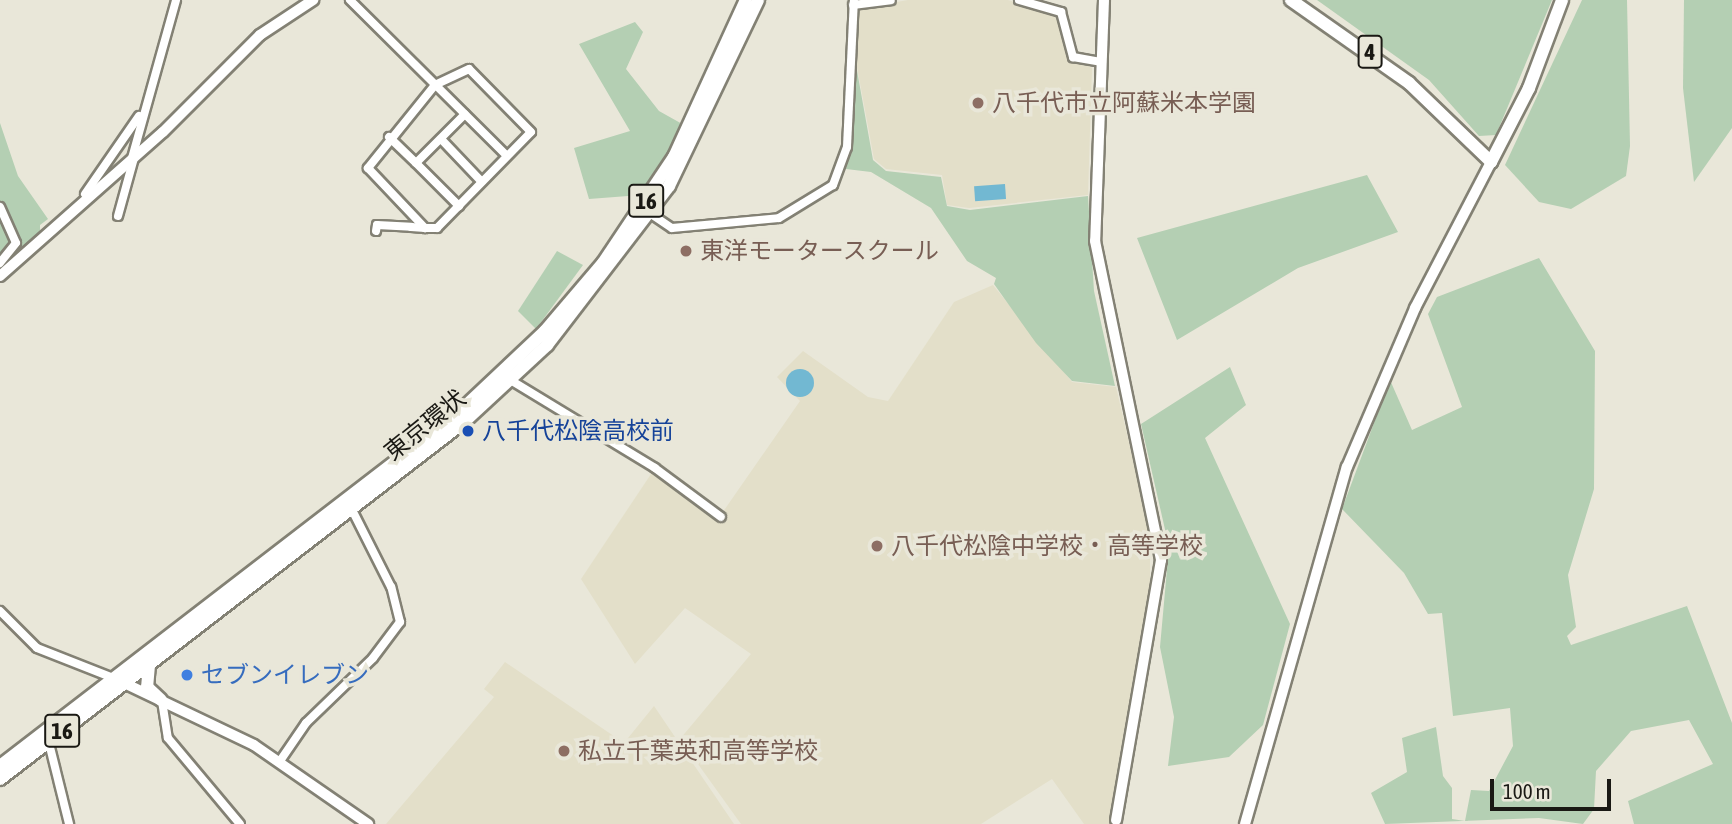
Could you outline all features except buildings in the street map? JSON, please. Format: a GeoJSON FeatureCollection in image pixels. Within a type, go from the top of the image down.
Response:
{"type":"FeatureCollection","features":[{"type":"Feature","properties":{"kind":"main road","name":"東京環状"},"geometry":{"type":"LineString","coordinates":[[507,378],[576,296],[640,210],[702,104],[746,0]]}},
{"type":"Feature","properties":{"kind":"main road","name":"東京環状"},"geometry":{"type":"LineString","coordinates":[[119,681],[150,664],[350,505],[507,378],[564,326],[651,214],[705,121],[758,0]]}},
{"type":"Feature","properties":{"kind":"main road","name":"4"},"geometry":{"type":"LineString","coordinates":[[1291,0],[1409,83],[1491,162]]}},
{"type":"Feature","properties":{"kind":"main road"},"geometry":{"type":"LineString","coordinates":[[1491,162],[1539,66],[1562,0]]}},
{"type":"Feature","properties":{"kind":"main road","name":"東京環状"},"geometry":{"type":"LineString","coordinates":[[0,766],[47,736],[350,505]]}},
{"type":"Feature","properties":{"kind":"main road"},"geometry":{"type":"LineString","coordinates":[[150,664],[145,680],[161,700]]}},
{"type":"Feature","properties":{"kind":"main road","name":"東京環状"},"geometry":{"type":"LineString","coordinates":[[0,779],[47,736]]}},
{"type":"Feature","properties":{"kind":"street"},"geometry":{"type":"LineString","coordinates":[[118,216],[133,158],[140,114],[176,0]]}},
{"type":"Feature","properties":{"kind":"street"},"geometry":{"type":"LineString","coordinates":[[85,194],[133,158],[260,35],[313,0]]}},
{"type":"Feature","properties":{"kind":"street"},"geometry":{"type":"LineString","coordinates":[[350,0],[507,156]]}},
{"type":"Feature","properties":{"kind":"street"},"geometry":{"type":"LineString","coordinates":[[651,214],[672,228],[779,218],[833,185],[847,147],[853,3],[891,0]]}},
{"type":"Feature","properties":{"kind":"street"},"geometry":{"type":"LineString","coordinates":[[1019,0],[1061,12],[1073,57],[1101,62]]}},
{"type":"Feature","properties":{"kind":"street"},"geometry":{"type":"LineString","coordinates":[[1104,0],[1095,241],[1161,561],[1116,823]]}},
{"type":"Feature","properties":{"kind":"street"},"geometry":{"type":"LineString","coordinates":[[376,231],[377,225],[425,228],[437,228],[531,132],[469,69],[435,85],[389,137],[368,168],[425,228]]}},
{"type":"Feature","properties":{"kind":"street"},"geometry":{"type":"LineString","coordinates":[[0,276],[33,252],[85,194],[140,114]]}},
{"type":"Feature","properties":{"kind":"street"},"geometry":{"type":"LineString","coordinates":[[416,163],[465,114]]}},
{"type":"Feature","properties":{"kind":"street"},"geometry":{"type":"LineString","coordinates":[[389,137],[459,206]]}},
{"type":"Feature","properties":{"kind":"street"},"geometry":{"type":"LineString","coordinates":[[441,139],[482,182]]}},
{"type":"Feature","properties":{"kind":"street"},"geometry":{"type":"LineString","coordinates":[[1245,824],[1322,541],[1415,308],[1491,162]]}},
{"type":"Feature","properties":{"kind":"street"},"geometry":{"type":"LineString","coordinates":[[0,207],[16,243],[0,262]]}},
{"type":"Feature","properties":{"kind":"street"},"geometry":{"type":"LineString","coordinates":[[507,378],[655,468],[721,517]]}},
{"type":"Feature","properties":{"kind":"street"},"geometry":{"type":"LineString","coordinates":[[280,761],[306,723],[373,659],[400,622],[350,505]]}},
{"type":"Feature","properties":{"kind":"street"},"geometry":{"type":"LineString","coordinates":[[0,611],[37,648],[161,700],[280,761],[368,824]]}},
{"type":"Feature","properties":{"kind":"street"},"geometry":{"type":"LineString","coordinates":[[161,700],[161,723],[168,738],[240,824]]}},
{"type":"Feature","properties":{"kind":"street"},"geometry":{"type":"LineString","coordinates":[[47,736],[69,824]]}},
{"type":"Feature","properties":{"kind":"shaded area","name":"八千代市立阿蘇米本学園"},"geometry":{"type":"Polygon","coordinates":[[[908,0],[1008,0],[1059,15],[1076,60],[1092,68],[1088,195],[969,208],[947,205],[942,175],[886,169],[874,159],[855,56],[857,9],[908,0]]]}},
{"type":"Feature","properties":{"kind":"shaded area","name":"八千代松陰中学校・高等学校"},"geometry":{"type":"Polygon","coordinates":[[[993,285],[1072,382],[1116,387],[1150,533],[1150,600],[1109,824],[1084,824],[1052,779],[981,824],[741,824],[680,739],[751,654],[685,608],[635,664],[581,579],[653,471],[718,519],[800,401],[777,377],[803,351],[868,397],[888,401],[954,302],[993,285]]]}},
{"type":"Feature","properties":{"kind":"shaded area","name":"私立千葉英和高等学校"},"geometry":{"type":"Polygon","coordinates":[[[505,662],[624,743],[654,706],[734,824],[386,824],[494,697],[484,689],[505,662]]]}},
{"type":"Feature","properties":{"kind":"green space"},"geometry":{"type":"Polygon","coordinates":[[[1317,0],[1552,0],[1496,135],[1479,136],[1429,80],[1317,0]]]}},
{"type":"Feature","properties":{"kind":"green space"},"geometry":{"type":"Polygon","coordinates":[[[1582,0],[1627,0],[1630,146],[1626,176],[1571,209],[1539,202],[1505,165],[1582,0]]]}},
{"type":"Feature","properties":{"kind":"green space"},"geometry":{"type":"Polygon","coordinates":[[[1684,0],[1732,0],[1732,128],[1694,182],[1683,88],[1684,0]]]}},
{"type":"Feature","properties":{"kind":"green space"},"geometry":{"type":"Polygon","coordinates":[[[635,22],[643,32],[626,69],[659,111],[684,125],[641,195],[589,199],[574,148],[630,131],[579,44],[635,22]]]}},
{"type":"Feature","properties":{"kind":"green space"},"geometry":{"type":"Polygon","coordinates":[[[856,65],[873,160],[886,171],[941,177],[947,206],[970,210],[1088,196],[1094,291],[1115,386],[1072,381],[1036,343],[994,284],[996,278],[967,261],[931,208],[871,172],[846,169],[856,65]]]}},
{"type":"Feature","properties":{"kind":"green space"},"geometry":{"type":"Polygon","coordinates":[[[0,123],[18,176],[48,219],[40,225],[40,240],[0,267],[0,123]]]}},
{"type":"Feature","properties":{"kind":"green space"},"geometry":{"type":"Polygon","coordinates":[[[1367,175],[1398,232],[1298,268],[1177,340],[1137,238],[1367,175]]]}},
{"type":"Feature","properties":{"kind":"green space"},"geometry":{"type":"Polygon","coordinates":[[[557,251],[583,265],[536,329],[518,311],[557,251]]]}},
{"type":"Feature","properties":{"kind":"green space"},"geometry":{"type":"Polygon","coordinates":[[[1539,258],[1595,351],[1594,489],[1568,575],[1576,627],[1567,636],[1571,645],[1687,606],[1732,723],[1732,824],[1634,824],[1628,801],[1713,764],[1689,720],[1631,731],[1596,771],[1594,809],[1583,824],[1539,818],[1465,821],[1471,790],[1489,791],[1513,746],[1510,708],[1453,716],[1442,613],[1428,614],[1404,573],[1342,509],[1390,380],[1412,430],[1462,407],[1428,314],[1437,297],[1539,258]]]}},
{"type":"Feature","properties":{"kind":"green space"},"geometry":{"type":"Polygon","coordinates":[[[1230,367],[1246,405],[1205,438],[1290,624],[1263,725],[1229,757],[1168,766],[1174,717],[1160,647],[1169,547],[1141,424],[1230,367]]]}},
{"type":"Feature","properties":{"kind":"green space"},"geometry":{"type":"Polygon","coordinates":[[[1436,727],[1443,776],[1452,788],[1452,819],[1464,821],[1385,824],[1371,793],[1407,772],[1402,738],[1436,727]]]}},
{"type":"Feature","properties":{"kind":"water"},"geometry":{"type":"Polygon","coordinates":[[[1005,184],[1006,199],[975,201],[974,186],[1005,184]]]}},
{"type":"Feature","properties":{"kind":"water"},"geometry":{"type":"Polygon","coordinates":[[[800,369],[810,373],[814,383],[810,393],[800,397],[790,393],[786,383],[790,373],[800,369]]]}},
{"type":"Feature","properties":{"kind":"place","name":"八千代市立阿蘇米本学園"},"geometry":{"type":"Point","coordinates":[978,103]}},
{"type":"Feature","properties":{"kind":"place","name":"東洋モータースクール"},"geometry":{"type":"Point","coordinates":[686,251]}},
{"type":"Feature","properties":{"kind":"place","name":"八千代松陰高校前"},"geometry":{"type":"Point","coordinates":[468,431]}},
{"type":"Feature","properties":{"kind":"place","name":"八千代松陰中学校・高等学校"},"geometry":{"type":"Point","coordinates":[877,546]}},
{"type":"Feature","properties":{"kind":"place","name":"セブンイレブン"},"geometry":{"type":"Point","coordinates":[187,675]}},
{"type":"Feature","properties":{"kind":"place","name":"私立千葉英和高等学校"},"geometry":{"type":"Point","coordinates":[564,751]}}]}
